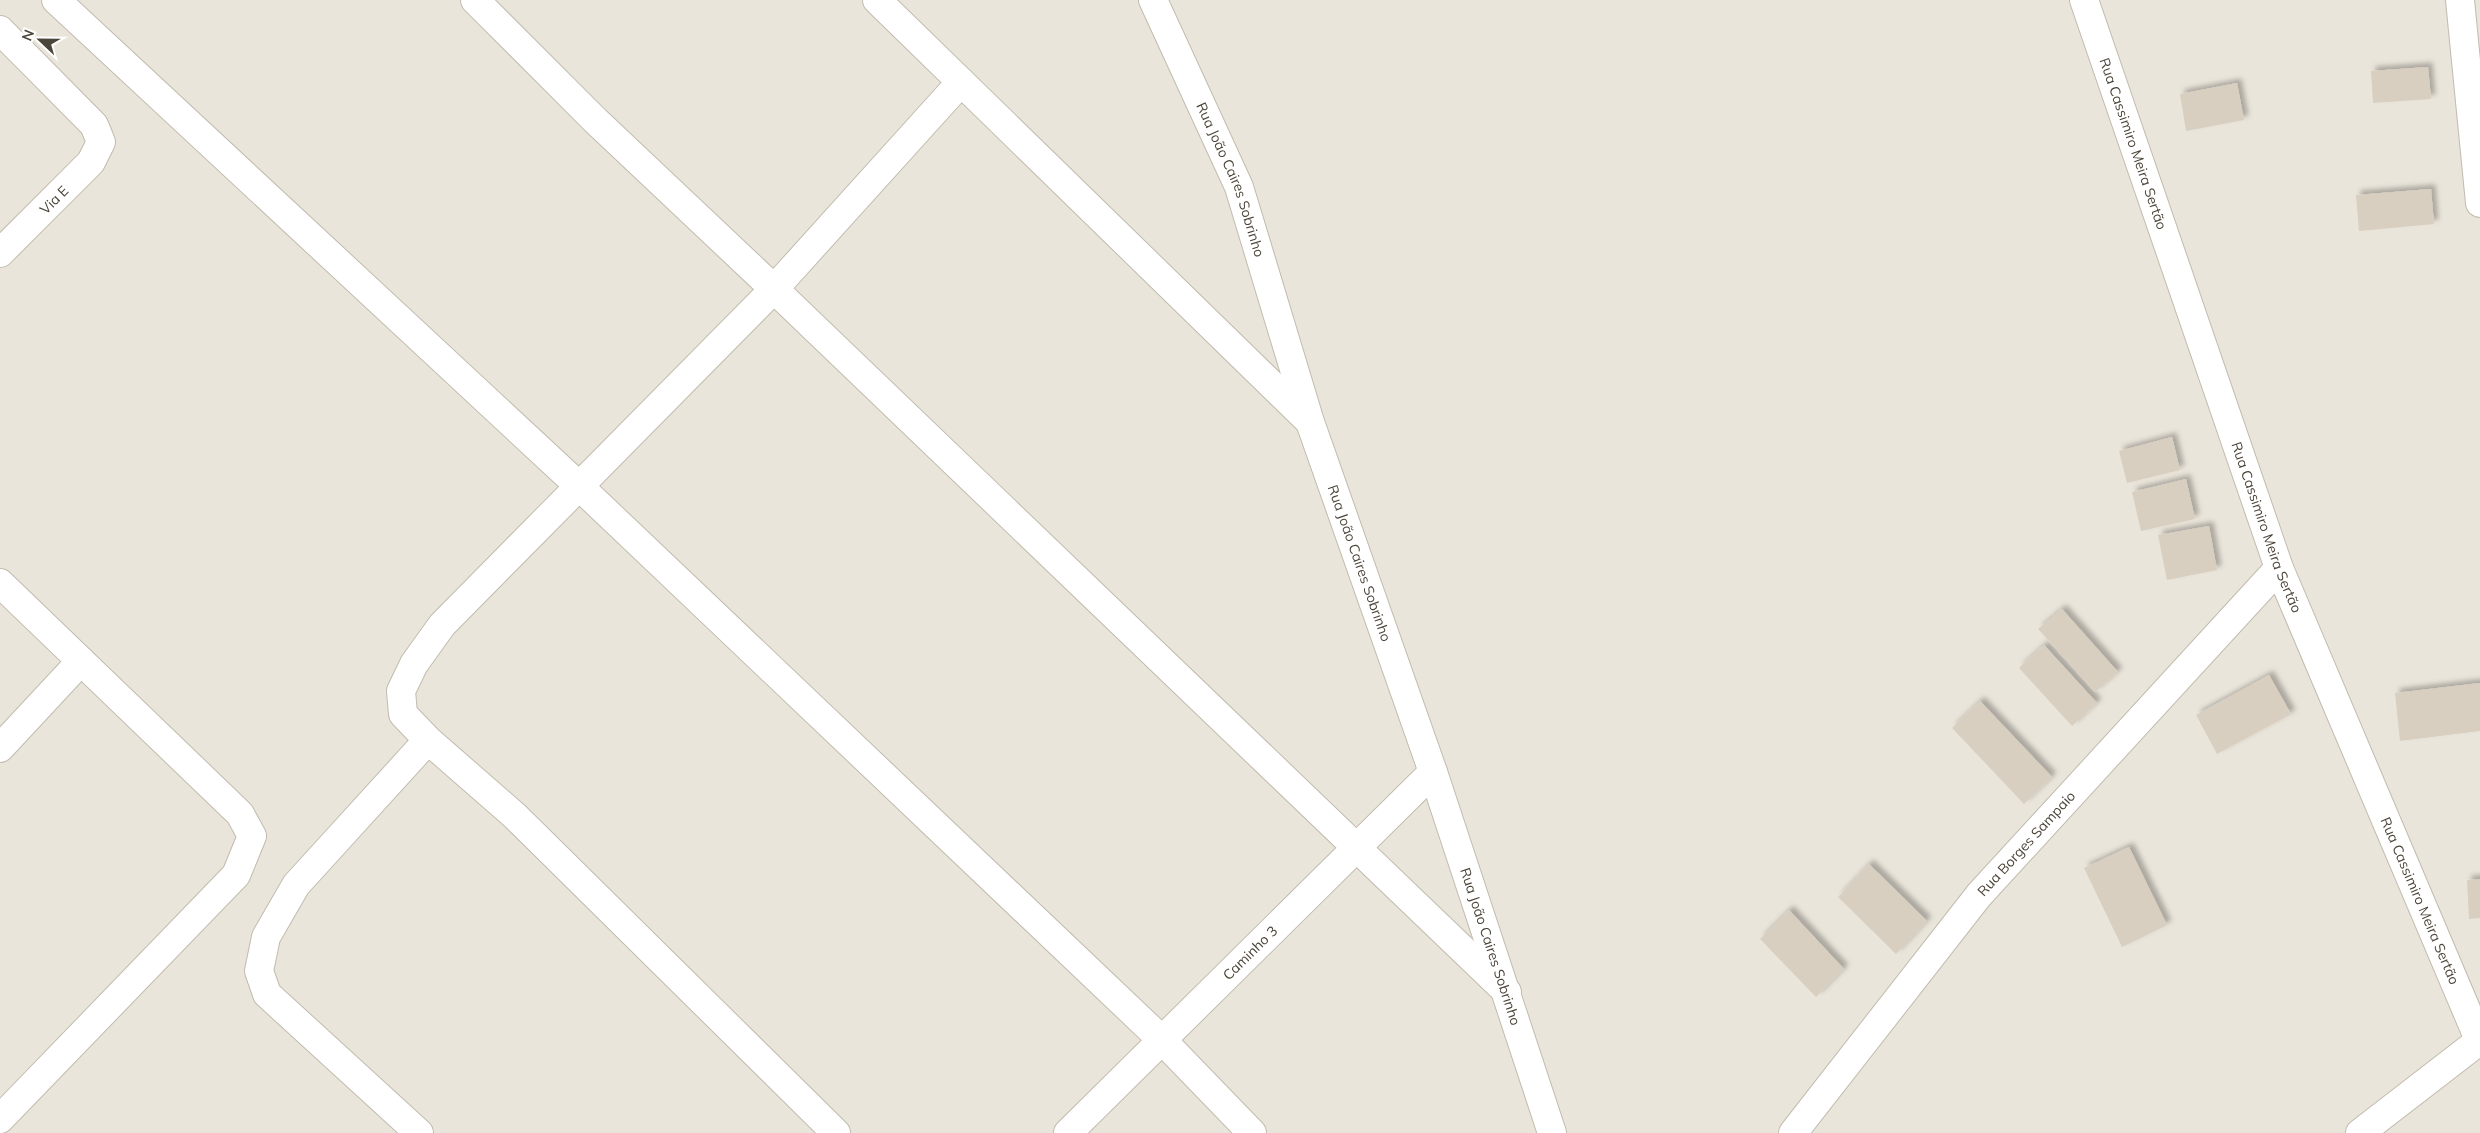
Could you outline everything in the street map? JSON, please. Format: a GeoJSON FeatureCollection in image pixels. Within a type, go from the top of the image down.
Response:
{"type":"FeatureCollection","features":[{"type":"Feature","properties":{"kind":"street"},"geometry":{"type":"LineString","coordinates":[[56,0],[579,486],[1163,1041],[1252,1133]]}},
{"type":"Feature","properties":{"kind":"street"},"geometry":{"type":"LineString","coordinates":[[475,0],[596,121],[774,288],[1507,992]]}},
{"type":"Feature","properties":{"kind":"street"},"geometry":{"type":"LineString","coordinates":[[877,0],[1310,422]]}},
{"type":"Feature","properties":{"kind":"street","name":"Rua João Caires Sobrinho"},"geometry":{"type":"LineString","coordinates":[[1153,0],[1239,186],[1310,422],[1433,772],[1552,1133]]}},
{"type":"Feature","properties":{"kind":"street","name":"Rua Cassimiro Meira Sertão"},"geometry":{"type":"LineString","coordinates":[[2084,0],[2279,568],[2480,1042]]}},
{"type":"Feature","properties":{"kind":"street"},"geometry":{"type":"LineString","coordinates":[[2460,0],[2480,203]]}},
{"type":"Feature","properties":{"kind":"street","name":"Via E"},"geometry":{"type":"LineString","coordinates":[[0,30],[94,125],[101,142],[91,162],[0,253]]}},
{"type":"Feature","properties":{"kind":"street"},"geometry":{"type":"LineString","coordinates":[[836,1133],[515,816],[428,740],[402,714],[401,691],[414,664],[442,625],[774,288],[961,82]]}},
{"type":"Feature","properties":{"kind":"street","name":"Rua Borges Sampaio"},"geometry":{"type":"LineString","coordinates":[[1793,1133],[1979,895],[2279,568]]}},
{"type":"Feature","properties":{"kind":"street"},"geometry":{"type":"LineString","coordinates":[[0,582],[240,814],[252,836],[236,875],[0,1119]]}},
{"type":"Feature","properties":{"kind":"street"},"geometry":{"type":"LineString","coordinates":[[0,748],[81,661]]}},
{"type":"Feature","properties":{"kind":"street"},"geometry":{"type":"LineString","coordinates":[[418,1133],[267,994],[259,971],[266,938],[296,885],[428,740]]}},
{"type":"Feature","properties":{"kind":"street","name":"Caminho 3"},"geometry":{"type":"LineString","coordinates":[[1068,1133],[1433,772]]}},
{"type":"Feature","properties":{"kind":"street"},"geometry":{"type":"LineString","coordinates":[[2360,1133],[2480,1042]]}},
{"type":"Feature","properties":{"kind":"shaded area"},"geometry":{"type":"Polygon","coordinates":[[[0,0],[2480,0],[2480,1133],[0,1133],[0,0]]]}},
{"type":"Feature","properties":{"kind":"building"},"geometry":{"type":"Polygon","coordinates":[[[2428,67],[2431,99],[2373,103],[2371,71],[2428,67]]]}},
{"type":"Feature","properties":{"kind":"building"},"geometry":{"type":"Polygon","coordinates":[[[2237,83],[2244,120],[2186,131],[2180,94],[2237,83]]]}},
{"type":"Feature","properties":{"kind":"building"},"geometry":{"type":"Polygon","coordinates":[[[2431,189],[2434,224],[2359,231],[2356,195],[2431,189]]]}},
{"type":"Feature","properties":{"kind":"building"},"geometry":{"type":"Polygon","coordinates":[[[2172,437],[2180,470],[2127,483],[2119,451],[2172,437]]]}},
{"type":"Feature","properties":{"kind":"building"},"geometry":{"type":"Polygon","coordinates":[[[2186,479],[2195,519],[2141,531],[2132,492],[2186,479]]]}},
{"type":"Feature","properties":{"kind":"building"},"geometry":{"type":"Polygon","coordinates":[[[2209,526],[2217,570],[2167,580],[2158,535],[2209,526]]]}},
{"type":"Feature","properties":{"kind":"building"},"geometry":{"type":"Polygon","coordinates":[[[2062,609],[2118,672],[2095,692],[2038,629],[2062,609]]]}},
{"type":"Feature","properties":{"kind":"building"},"geometry":{"type":"Polygon","coordinates":[[[2044,645],[2097,703],[2072,726],[2019,668],[2044,645]]]}},
{"type":"Feature","properties":{"kind":"building"},"geometry":{"type":"Polygon","coordinates":[[[2269,675],[2291,714],[2217,754],[2196,715],[2269,675]]]}},
{"type":"Feature","properties":{"kind":"building"},"geometry":{"type":"Polygon","coordinates":[[[2480,683],[2480,731],[2400,741],[2395,693],[2480,683]]]}},
{"type":"Feature","properties":{"kind":"building"},"geometry":{"type":"Polygon","coordinates":[[[1980,701],[2052,777],[2024,804],[1952,728],[1980,701]]]}},
{"type":"Feature","properties":{"kind":"building"},"geometry":{"type":"Polygon","coordinates":[[[2129,847],[2167,925],[2122,947],[2084,868],[2129,847]]]}},
{"type":"Feature","properties":{"kind":"building"},"geometry":{"type":"Polygon","coordinates":[[[1869,864],[1927,921],[1896,954],[1838,897],[1869,864]]]}},
{"type":"Feature","properties":{"kind":"building"},"geometry":{"type":"Polygon","coordinates":[[[2480,879],[2480,918],[2469,919],[2467,880],[2480,879]]]}},
{"type":"Feature","properties":{"kind":"building"},"geometry":{"type":"Polygon","coordinates":[[[1789,910],[1844,969],[1816,997],[1760,939],[1789,910]]]}}]}
